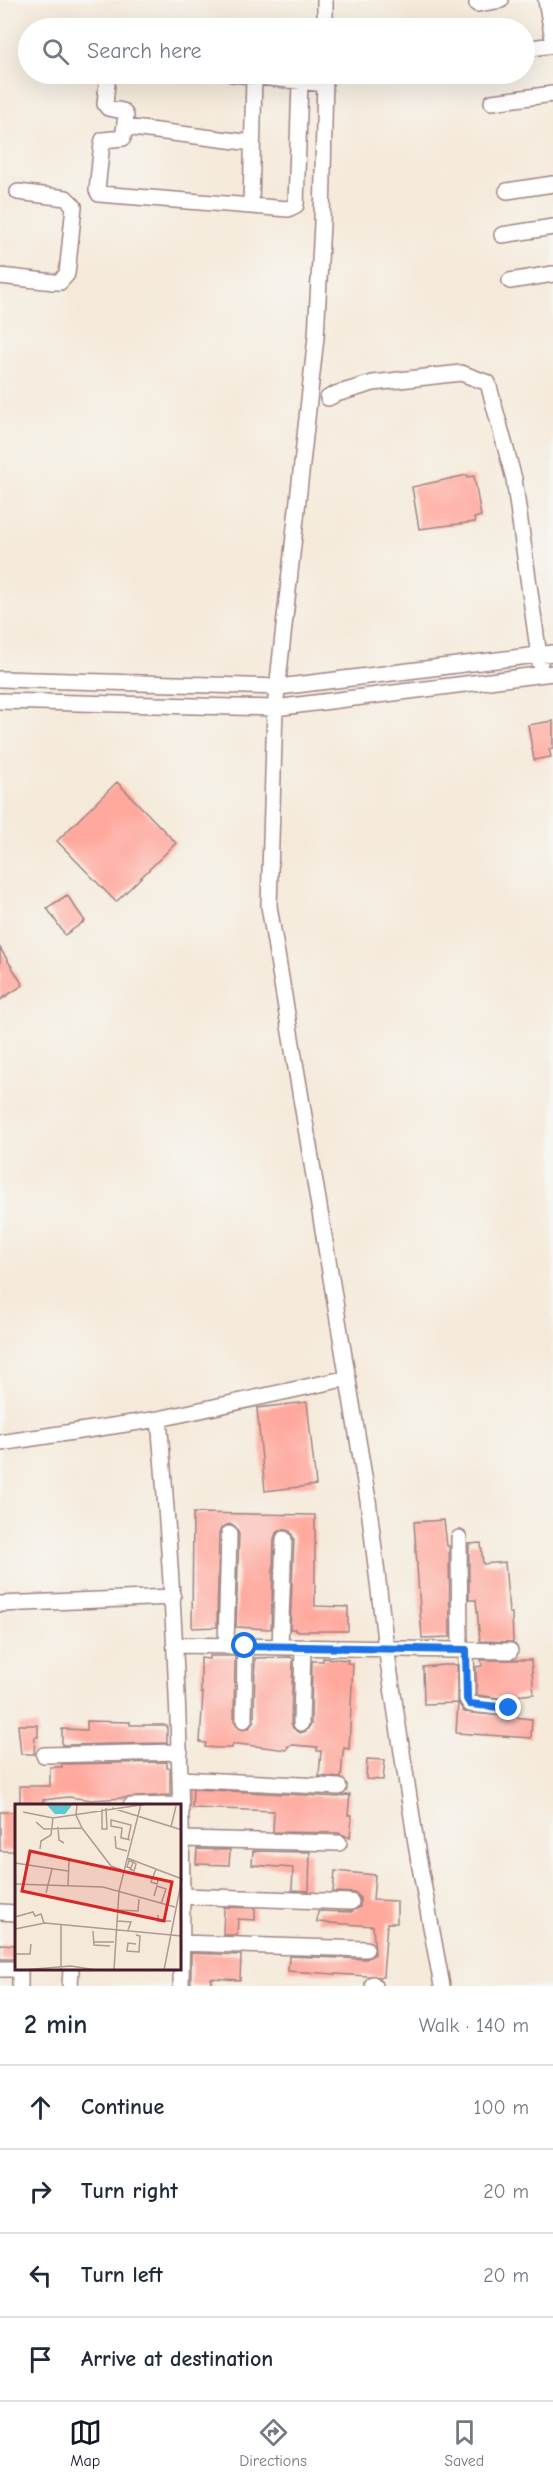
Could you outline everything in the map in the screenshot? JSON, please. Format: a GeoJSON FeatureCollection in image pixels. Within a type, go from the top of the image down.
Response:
{"type":"FeatureCollection","features":[{"type":"Feature","properties":{"kind":"street"},"geometry":{"type":"LineString","coordinates":[[325,0],[325,18]]}},
{"type":"Feature","properties":{"kind":"street"},"geometry":{"type":"LineString","coordinates":[[477,4],[501,0]]}},
{"type":"Feature","properties":{"kind":"street"},"geometry":{"type":"LineString","coordinates":[[546,0],[552,23],[553,39]]}},
{"type":"Feature","properties":{"kind":"street"},"geometry":{"type":"LineString","coordinates":[[535,48],[553,45]]}},
{"type":"Feature","properties":{"kind":"street"},"geometry":{"type":"LineString","coordinates":[[107,84],[105,104],[108,108],[123,111],[125,127],[123,138],[103,140],[97,190],[99,194],[288,209],[296,205],[300,84]]}},
{"type":"Feature","properties":{"kind":"street"},"geometry":{"type":"LineString","coordinates":[[251,206],[254,84]]}},
{"type":"Feature","properties":{"kind":"street"},"geometry":{"type":"LineString","coordinates":[[325,84],[322,223],[316,337],[275,708],[269,906],[368,1500],[386,1648],[418,1856],[442,1986]]}},
{"type":"Feature","properties":{"kind":"street"},"geometry":{"type":"LineString","coordinates":[[492,102],[553,94]]}},
{"type":"Feature","properties":{"kind":"street"},"geometry":{"type":"LineString","coordinates":[[125,127],[252,143]]}},
{"type":"Feature","properties":{"kind":"street"},"geometry":{"type":"LineString","coordinates":[[507,191],[553,184]]}},
{"type":"Feature","properties":{"kind":"street"},"geometry":{"type":"LineString","coordinates":[[0,276],[60,282],[67,274],[75,206],[66,198],[18,192]]}},
{"type":"Feature","properties":{"kind":"street"},"geometry":{"type":"LineString","coordinates":[[502,235],[553,226]]}},
{"type":"Feature","properties":{"kind":"street"},"geometry":{"type":"LineString","coordinates":[[510,281],[553,274]]}},
{"type":"Feature","properties":{"kind":"street"},"geometry":{"type":"LineString","coordinates":[[0,701],[275,708],[548,674],[514,479],[488,382],[461,373],[373,383],[336,394],[328,399]]}},
{"type":"Feature","properties":{"kind":"street"},"geometry":{"type":"LineString","coordinates":[[0,679],[279,687],[546,654]]}},
{"type":"Feature","properties":{"kind":"street"},"geometry":{"type":"LineString","coordinates":[[0,1443],[159,1419],[348,1378]]}},
{"type":"Feature","properties":{"kind":"street"},"geometry":{"type":"LineString","coordinates":[[159,1419],[176,1645],[182,1804]]}},
{"type":"Feature","properties":{"kind":"street"},"geometry":{"type":"LineString","coordinates":[[226,1646],[229,1534]]}},
{"type":"Feature","properties":{"kind":"street"},"geometry":{"type":"LineString","coordinates":[[459,1538],[467,1699],[470,1704],[509,1708]]}},
{"type":"Feature","properties":{"kind":"street"},"geometry":{"type":"LineString","coordinates":[[280,1647],[284,1539]]}},
{"type":"Feature","properties":{"kind":"street"},"geometry":{"type":"LineString","coordinates":[[0,1604],[173,1597]]}},
{"type":"Feature","properties":{"kind":"street"},"geometry":{"type":"LineString","coordinates":[[176,1645],[510,1650]]}},
{"type":"Feature","properties":{"kind":"street"},"geometry":{"type":"LineString","coordinates":[[244,1720],[245,1646]]}},
{"type":"Feature","properties":{"kind":"street"},"geometry":{"type":"LineString","coordinates":[[301,1723],[303,1647]]}},
{"type":"Feature","properties":{"kind":"street"},"geometry":{"type":"LineString","coordinates":[[44,1755],[180,1752]]}},
{"type":"Feature","properties":{"kind":"street"},"geometry":{"type":"LineString","coordinates":[[181,1779],[339,1787]]}},
{"type":"Feature","properties":{"kind":"street"},"geometry":{"type":"LineString","coordinates":[[182,1805],[182,1839],[339,1843]]}},
{"type":"Feature","properties":{"kind":"street"},"geometry":{"type":"LineString","coordinates":[[182,1896],[351,1902]]}},
{"type":"Feature","properties":{"kind":"street"},"geometry":{"type":"LineString","coordinates":[[182,1943],[366,1949]]}},
{"type":"Feature","properties":{"kind":"street"},"geometry":{"type":"LineString","coordinates":[[18,1971],[20,1986]]}},
{"type":"Feature","properties":{"kind":"street"},"geometry":{"type":"LineString","coordinates":[[70,1986],[72,1971]]}},
{"type":"Feature","properties":{"kind":"street"},"geometry":{"type":"LineString","coordinates":[[181,1971],[182,1986]]}},
{"type":"Feature","properties":{"kind":"building"},"geometry":{"type":"Polygon","coordinates":[[[467,475],[467,477],[474,476],[481,516],[474,518],[475,522],[419,529],[412,487],[467,475]]]}},
{"type":"Feature","properties":{"kind":"building"},"geometry":{"type":"Polygon","coordinates":[[[553,721],[553,748],[549,749],[551,757],[534,760],[528,725],[553,721]]]}},
{"type":"Feature","properties":{"kind":"building"},"geometry":{"type":"Polygon","coordinates":[[[117,782],[176,843],[116,902],[57,841],[117,782]]]}},
{"type":"Feature","properties":{"kind":"building"},"geometry":{"type":"Polygon","coordinates":[[[67,895],[85,921],[65,935],[47,908],[67,895]]]}},
{"type":"Feature","properties":{"kind":"building"},"geometry":{"type":"Polygon","coordinates":[[[0,948],[23,985],[0,1000],[0,948]]]}},
{"type":"Feature","properties":{"kind":"building"},"geometry":{"type":"Polygon","coordinates":[[[307,1402],[316,1485],[265,1491],[257,1408],[307,1402]]]}},
{"type":"Feature","properties":{"kind":"building"},"geometry":{"type":"Polygon","coordinates":[[[193,1513],[315,1515],[315,1606],[348,1607],[348,1631],[295,1631],[295,1629],[290,1629],[294,1539],[290,1531],[284,1529],[276,1533],[274,1539],[271,1629],[236,1627],[239,1534],[235,1526],[229,1524],[221,1528],[219,1534],[217,1627],[192,1628],[193,1513]]]}},
{"type":"Feature","properties":{"kind":"building"},"geometry":{"type":"Polygon","coordinates":[[[444,1520],[447,1546],[449,1546],[450,1637],[422,1638],[414,1522],[444,1520]]]}},
{"type":"Feature","properties":{"kind":"building"},"geometry":{"type":"Polygon","coordinates":[[[481,1543],[483,1564],[505,1562],[509,1613],[512,1613],[513,1642],[480,1641],[476,1600],[469,1600],[469,1544],[481,1543]]]}},
{"type":"Feature","properties":{"kind":"building"},"geometry":{"type":"Polygon","coordinates":[[[209,1656],[235,1656],[234,1720],[243,1730],[249,1728],[254,1721],[255,1658],[291,1657],[293,1659],[291,1723],[293,1728],[300,1733],[306,1731],[311,1724],[312,1661],[323,1661],[323,1658],[348,1660],[347,1663],[353,1664],[349,1749],[344,1748],[341,1778],[319,1776],[321,1751],[317,1751],[317,1747],[293,1745],[288,1746],[287,1750],[233,1744],[232,1748],[205,1747],[206,1743],[200,1742],[203,1693],[201,1693],[201,1658],[209,1659],[209,1656]]]}},
{"type":"Feature","properties":{"kind":"building"},"geometry":{"type":"Polygon","coordinates":[[[481,1660],[531,1660],[534,1694],[513,1696],[514,1700],[477,1695],[476,1667],[482,1666],[481,1660]]]}},
{"type":"Feature","properties":{"kind":"building"},"geometry":{"type":"Polygon","coordinates":[[[457,1665],[457,1700],[464,1712],[532,1719],[531,1738],[456,1733],[458,1703],[424,1704],[423,1667],[457,1665]]]}},
{"type":"Feature","properties":{"kind":"building"},"geometry":{"type":"Polygon","coordinates":[[[87,1721],[130,1722],[130,1725],[167,1725],[167,1743],[62,1745],[62,1729],[87,1730],[87,1721]]]}},
{"type":"Feature","properties":{"kind":"building"},"geometry":{"type":"Polygon","coordinates":[[[18,1725],[38,1725],[34,1754],[21,1754],[18,1725]]]}},
{"type":"Feature","properties":{"kind":"building"},"geometry":{"type":"Polygon","coordinates":[[[367,1759],[385,1760],[383,1780],[366,1779],[367,1759]]]}},
{"type":"Feature","properties":{"kind":"building"},"geometry":{"type":"Polygon","coordinates":[[[167,1762],[167,1768],[170,1768],[170,1795],[92,1800],[68,1797],[43,1800],[43,1804],[20,1804],[20,1786],[50,1786],[50,1767],[62,1767],[62,1764],[167,1762]]]}},
{"type":"Feature","properties":{"kind":"building"},"geometry":{"type":"Polygon","coordinates":[[[193,1789],[339,1797],[350,1794],[348,1815],[352,1815],[350,1838],[339,1833],[273,1832],[274,1811],[192,1808],[193,1789]]]}},
{"type":"Feature","properties":{"kind":"building"},"geometry":{"type":"Polygon","coordinates":[[[0,1812],[15,1812],[15,1851],[0,1851],[0,1812]]]}},
{"type":"Feature","properties":{"kind":"building"},"geometry":{"type":"Polygon","coordinates":[[[197,1849],[230,1850],[229,1865],[196,1864],[197,1849]]]}},
{"type":"Feature","properties":{"kind":"building"},"geometry":{"type":"Polygon","coordinates":[[[253,1851],[310,1852],[309,1891],[292,1890],[293,1868],[252,1865],[253,1851]]]}},
{"type":"Feature","properties":{"kind":"building"},"geometry":{"type":"Polygon","coordinates":[[[335,1871],[375,1875],[373,1900],[397,1901],[397,1923],[387,1923],[383,1977],[288,1971],[289,1956],[366,1959],[375,1954],[373,1926],[317,1922],[318,1911],[351,1912],[360,1907],[360,1898],[356,1893],[333,1892],[335,1871]]]}},
{"type":"Feature","properties":{"kind":"building"},"geometry":{"type":"Polygon","coordinates":[[[224,1907],[255,1908],[255,1920],[238,1919],[237,1935],[223,1935],[224,1907]]]}},
{"type":"Feature","properties":{"kind":"building"},"geometry":{"type":"Polygon","coordinates":[[[0,1944],[15,1945],[15,1959],[0,1959],[0,1944]]]}},
{"type":"Feature","properties":{"kind":"building"},"geometry":{"type":"Polygon","coordinates":[[[191,1953],[241,1955],[240,1980],[211,1978],[213,1986],[191,1986],[191,1953]]]}},
{"type":"Feature","properties":{"kind":"route"},"geometry":{"type":"LineString","coordinates":[[245,1646],[466,1650],[467,1699],[470,1704],[509,1708]]}}]}
